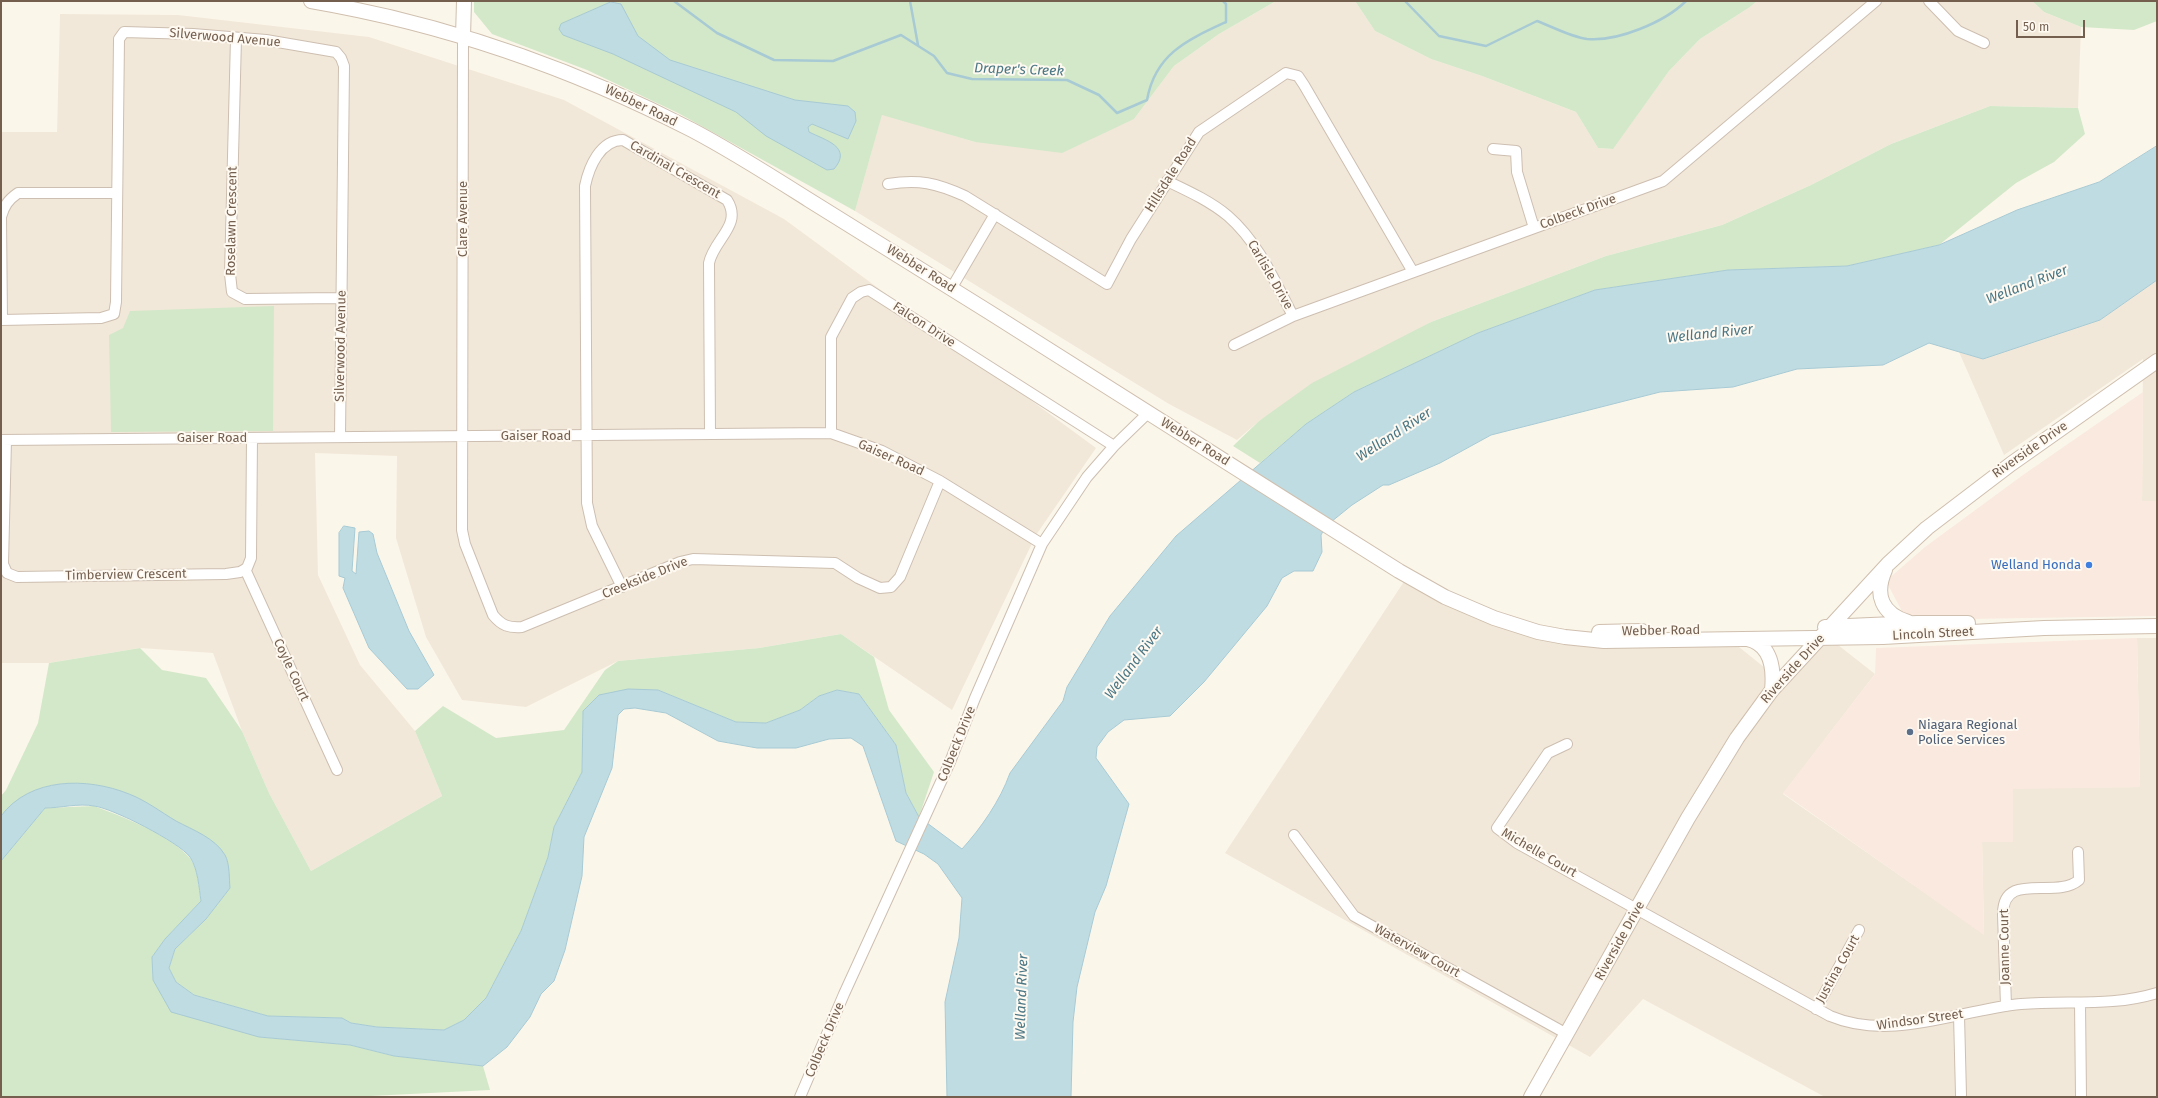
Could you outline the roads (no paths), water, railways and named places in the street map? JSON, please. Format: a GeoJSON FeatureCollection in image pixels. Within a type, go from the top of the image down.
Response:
{"type":"FeatureCollection","features":[{"type":"Feature","properties":{"kind":"main road","name":"Webber Road"},"geometry":{"type":"LineString","coordinates":[[311,1],[404,20],[463,36],[546,64],[606,88],[694,132],[781,183],[1342,535],[1445,597],[1494,618],[1538,632],[1565,637],[1604,641],[1744,639],[1826,632]]}},
{"type":"Feature","properties":{"kind":"main road","name":"Clare Avenue"},"geometry":{"type":"LineString","coordinates":[[463,36],[464,1]]}},
{"type":"Feature","properties":{"kind":"main road","name":"Riverside Drive"},"geometry":{"type":"LineString","coordinates":[[1531,1097],[1702,793],[1737,738],[1772,690],[1888,564],[1953,507],[2157,361]]}},
{"type":"Feature","properties":{"kind":"main road"},"geometry":{"type":"LineString","coordinates":[[1888,564],[1880,584],[1882,601],[1888,610],[1899,619],[1917,623]]}},
{"type":"Feature","properties":{"kind":"main road","name":"Webber Road"},"geometry":{"type":"LineString","coordinates":[[1494,618],[1546,628],[1596,632],[1826,632]]}},
{"type":"Feature","properties":{"kind":"main road","name":"Lincoln Street"},"geometry":{"type":"LineString","coordinates":[[1826,632],[1917,623],[2006,624],[2044,628]]}},
{"type":"Feature","properties":{"kind":"main road","name":"Lincoln Street"},"geometry":{"type":"LineString","coordinates":[[1826,632],[1883,637],[2044,628],[2157,626]]}},
{"type":"Feature","properties":{"kind":"main road"},"geometry":{"type":"LineString","coordinates":[[1744,639],[1759,644],[1769,656],[1774,673],[1772,690]]}},
{"type":"Feature","properties":{"kind":"street","name":"Colbeck Drive"},"geometry":{"type":"LineString","coordinates":[[1234,345],[1293,316],[1663,181],[1876,1]]}},
{"type":"Feature","properties":{"kind":"street"},"geometry":{"type":"LineString","coordinates":[[1929,1],[1958,31],[1984,43]]}},
{"type":"Feature","properties":{"kind":"street","name":"Silverwood Avenue"},"geometry":{"type":"LineString","coordinates":[[1,320],[101,318],[114,314],[116,302],[119,39],[124,32],[236,38],[336,52],[341,58],[344,76],[340,437]]}},
{"type":"Feature","properties":{"kind":"street","name":"Clare Avenue"},"geometry":{"type":"LineString","coordinates":[[462,436],[463,36]]}},
{"type":"Feature","properties":{"kind":"street","name":"Roselawn Crescent"},"geometry":{"type":"LineString","coordinates":[[236,38],[230,274],[232,292],[245,299],[341,298]]}},
{"type":"Feature","properties":{"kind":"street","name":"Hillsdale Road"},"geometry":{"type":"LineString","coordinates":[[888,184],[911,180],[934,184],[965,196],[1107,284],[1131,239],[1199,132],[1268,83],[1286,73],[1292,73],[1298,76],[1413,272]]}},
{"type":"Feature","properties":{"kind":"street","name":"Cardinal Crescent"},"geometry":{"type":"LineString","coordinates":[[622,587],[592,526],[587,503],[585,186],[590,166],[606,145],[615,140],[623,140],[727,200],[732,208],[733,217],[729,226],[711,253],[709,263],[710,434]]}},
{"type":"Feature","properties":{"kind":"street"},"geometry":{"type":"LineString","coordinates":[[1493,149],[1516,151],[1517,172],[1534,228]]}},
{"type":"Feature","properties":{"kind":"street","name":"Carlisle Drive"},"geometry":{"type":"LineString","coordinates":[[1167,181],[1201,198],[1228,216],[1245,233],[1264,260],[1293,316]]}},
{"type":"Feature","properties":{"kind":"street"},"geometry":{"type":"LineString","coordinates":[[1,320],[1,217],[3,208],[7,202],[18,193],[117,193]]}},
{"type":"Feature","properties":{"kind":"street"},"geometry":{"type":"LineString","coordinates":[[951,289],[995,214]]}},
{"type":"Feature","properties":{"kind":"street","name":"Falcon Drive"},"geometry":{"type":"LineString","coordinates":[[831,433],[831,337],[852,298],[861,292],[869,290],[1114,446]]}},
{"type":"Feature","properties":{"kind":"street","name":"Colbeck Drive"},"geometry":{"type":"LineString","coordinates":[[800,1097],[950,762],[1042,544],[1087,477],[1114,446],[1148,413]]}},
{"type":"Feature","properties":{"kind":"street","name":"Gaiser Road"},"geometry":{"type":"LineString","coordinates":[[4,440],[831,433],[882,450],[940,481],[1042,544]]}},
{"type":"Feature","properties":{"kind":"street","name":"Creekside Drive"},"geometry":{"type":"LineString","coordinates":[[462,436],[462,530],[465,544],[493,615],[498,622],[504,626],[513,628],[522,627],[680,562],[694,559],[835,563],[858,578],[880,588],[891,586],[900,577],[940,481]]}},
{"type":"Feature","properties":{"kind":"street"},"geometry":{"type":"LineString","coordinates":[[245,570],[251,558],[252,438]]}},
{"type":"Feature","properties":{"kind":"street","name":"Timberview Crescent"},"geometry":{"type":"LineString","coordinates":[[4,440],[3,564],[8,572],[17,577],[226,574],[245,570]]}},
{"type":"Feature","properties":{"kind":"street","name":"Coyle Court"},"geometry":{"type":"LineString","coordinates":[[245,570],[338,770]]}},
{"type":"Feature","properties":{"kind":"street","name":"Michelle Court"},"geometry":{"type":"LineString","coordinates":[[1567,744],[1548,753],[1497,828],[1517,843],[1638,909]]}},
{"type":"Feature","properties":{"kind":"street","name":"Waterview Court"},"geometry":{"type":"LineString","coordinates":[[1294,835],[1354,916],[1567,1034]]}},
{"type":"Feature","properties":{"kind":"street","name":"Joanne Court"},"geometry":{"type":"LineString","coordinates":[[2006,1006],[2003,914],[2005,900],[2012,892],[2019,889],[2056,888],[2074,884],[2079,880],[2078,852]]}},
{"type":"Feature","properties":{"kind":"street","name":"Windsor Street"},"geometry":{"type":"LineString","coordinates":[[1638,909],[1816,1009],[1844,1022],[1875,1027],[1894,1026],[1959,1016],[2006,1006],[2126,1001],[2157,993]]}},
{"type":"Feature","properties":{"kind":"street","name":"Justina Court"},"geometry":{"type":"LineString","coordinates":[[1816,1009],[1859,930]]}},
{"type":"Feature","properties":{"kind":"street"},"geometry":{"type":"LineString","coordinates":[[2080,1003],[2080,1097]]}},
{"type":"Feature","properties":{"kind":"street"},"geometry":{"type":"LineString","coordinates":[[1959,1016],[1961,1095]]}},
{"type":"Feature","properties":{"kind":"water"},"geometry":{"type":"Polygon","coordinates":[[[611,2],[621,4],[638,36],[670,60],[795,100],[848,106],[855,112],[856,121],[848,139],[812,124],[808,127],[809,132],[829,141],[839,150],[839,161],[834,169],[827,170],[766,136],[736,112],[613,54],[563,35],[559,29],[561,24],[611,2]]]}},
{"type":"Feature","properties":{"kind":"water","name":"Welland River"},"geometry":{"type":"Polygon","coordinates":[[[2157,146],[2157,280],[2100,320],[1983,359],[1929,343],[1883,365],[1797,369],[1733,387],[1660,392],[1491,435],[1440,463],[1389,485],[1383,485],[1352,505],[1326,526],[1321,535],[1322,552],[1313,571],[1294,571],[1282,578],[1267,606],[1204,682],[1170,716],[1124,720],[1108,732],[1097,747],[1096,758],[1129,804],[1106,886],[1095,912],[1077,987],[1073,1022],[1071,1097],[947,1097],[945,1002],[959,938],[962,898],[938,864],[924,854],[896,841],[863,746],[851,738],[829,739],[796,748],[757,748],[718,741],[666,713],[635,708],[624,709],[618,715],[612,768],[584,837],[582,876],[565,950],[554,981],[541,994],[530,1017],[507,1047],[483,1066],[394,1056],[350,1045],[259,1037],[171,1012],[153,980],[152,957],[165,939],[201,901],[199,885],[193,862],[190,857],[173,843],[145,827],[115,813],[103,808],[88,805],[45,808],[1,861],[1,816],[13,803],[27,794],[43,787],[78,783],[113,788],[129,794],[210,839],[221,849],[228,863],[230,888],[206,919],[175,949],[169,968],[176,982],[194,995],[268,1016],[342,1018],[351,1023],[377,1027],[444,1030],[464,1020],[486,998],[521,931],[548,857],[554,827],[582,772],[583,711],[599,695],[628,689],[658,690],[736,722],[766,723],[800,710],[819,696],[837,690],[859,694],[896,745],[906,793],[919,817],[962,849],[989,814],[1001,794],[1010,773],[1063,701],[1067,687],[1110,616],[1176,536],[1306,424],[1354,392],[1478,333],[1595,290],[1728,270],[1847,266],[1939,245],[2017,210],[2099,182],[2157,146]]]}},
{"type":"Feature","properties":{"kind":"water"},"geometry":{"type":"Polygon","coordinates":[[[344,526],[355,528],[352,571],[356,574],[359,532],[369,531],[373,534],[377,553],[409,631],[434,675],[418,689],[407,689],[369,648],[343,588],[345,578],[339,576],[339,533],[344,526]]]}},
{"type":"Feature","properties":{"kind":"waterway","name":"Draper's Creek"},"geometry":{"type":"LineString","coordinates":[[674,1],[717,33],[774,60],[833,61],[901,35],[934,56],[947,73],[972,79],[1067,80],[1099,95],[1117,113],[1147,100],[1151,84],[1157,71],[1175,50],[1198,35],[1226,22],[1226,4],[1223,1]]}},
{"type":"Feature","properties":{"kind":"waterway","name":"Draper's Creek"},"geometry":{"type":"LineString","coordinates":[[910,1],[918,45]]}},
{"type":"Feature","properties":{"kind":"waterway","name":"Draper's Creek"},"geometry":{"type":"LineString","coordinates":[[1405,1],[1439,36],[1486,46],[1537,21],[1568,34],[1587,39],[1599,39],[1626,34],[1666,16],[1686,1]]}},
{"type":"Feature","properties":{"kind":"place","name":"Welland Honda"},"geometry":{"type":"Point","coordinates":[2089,565]}},
{"type":"Feature","properties":{"kind":"place","name":"Niagara Regional Police Services"},"geometry":{"type":"Point","coordinates":[1910,732]}}]}
